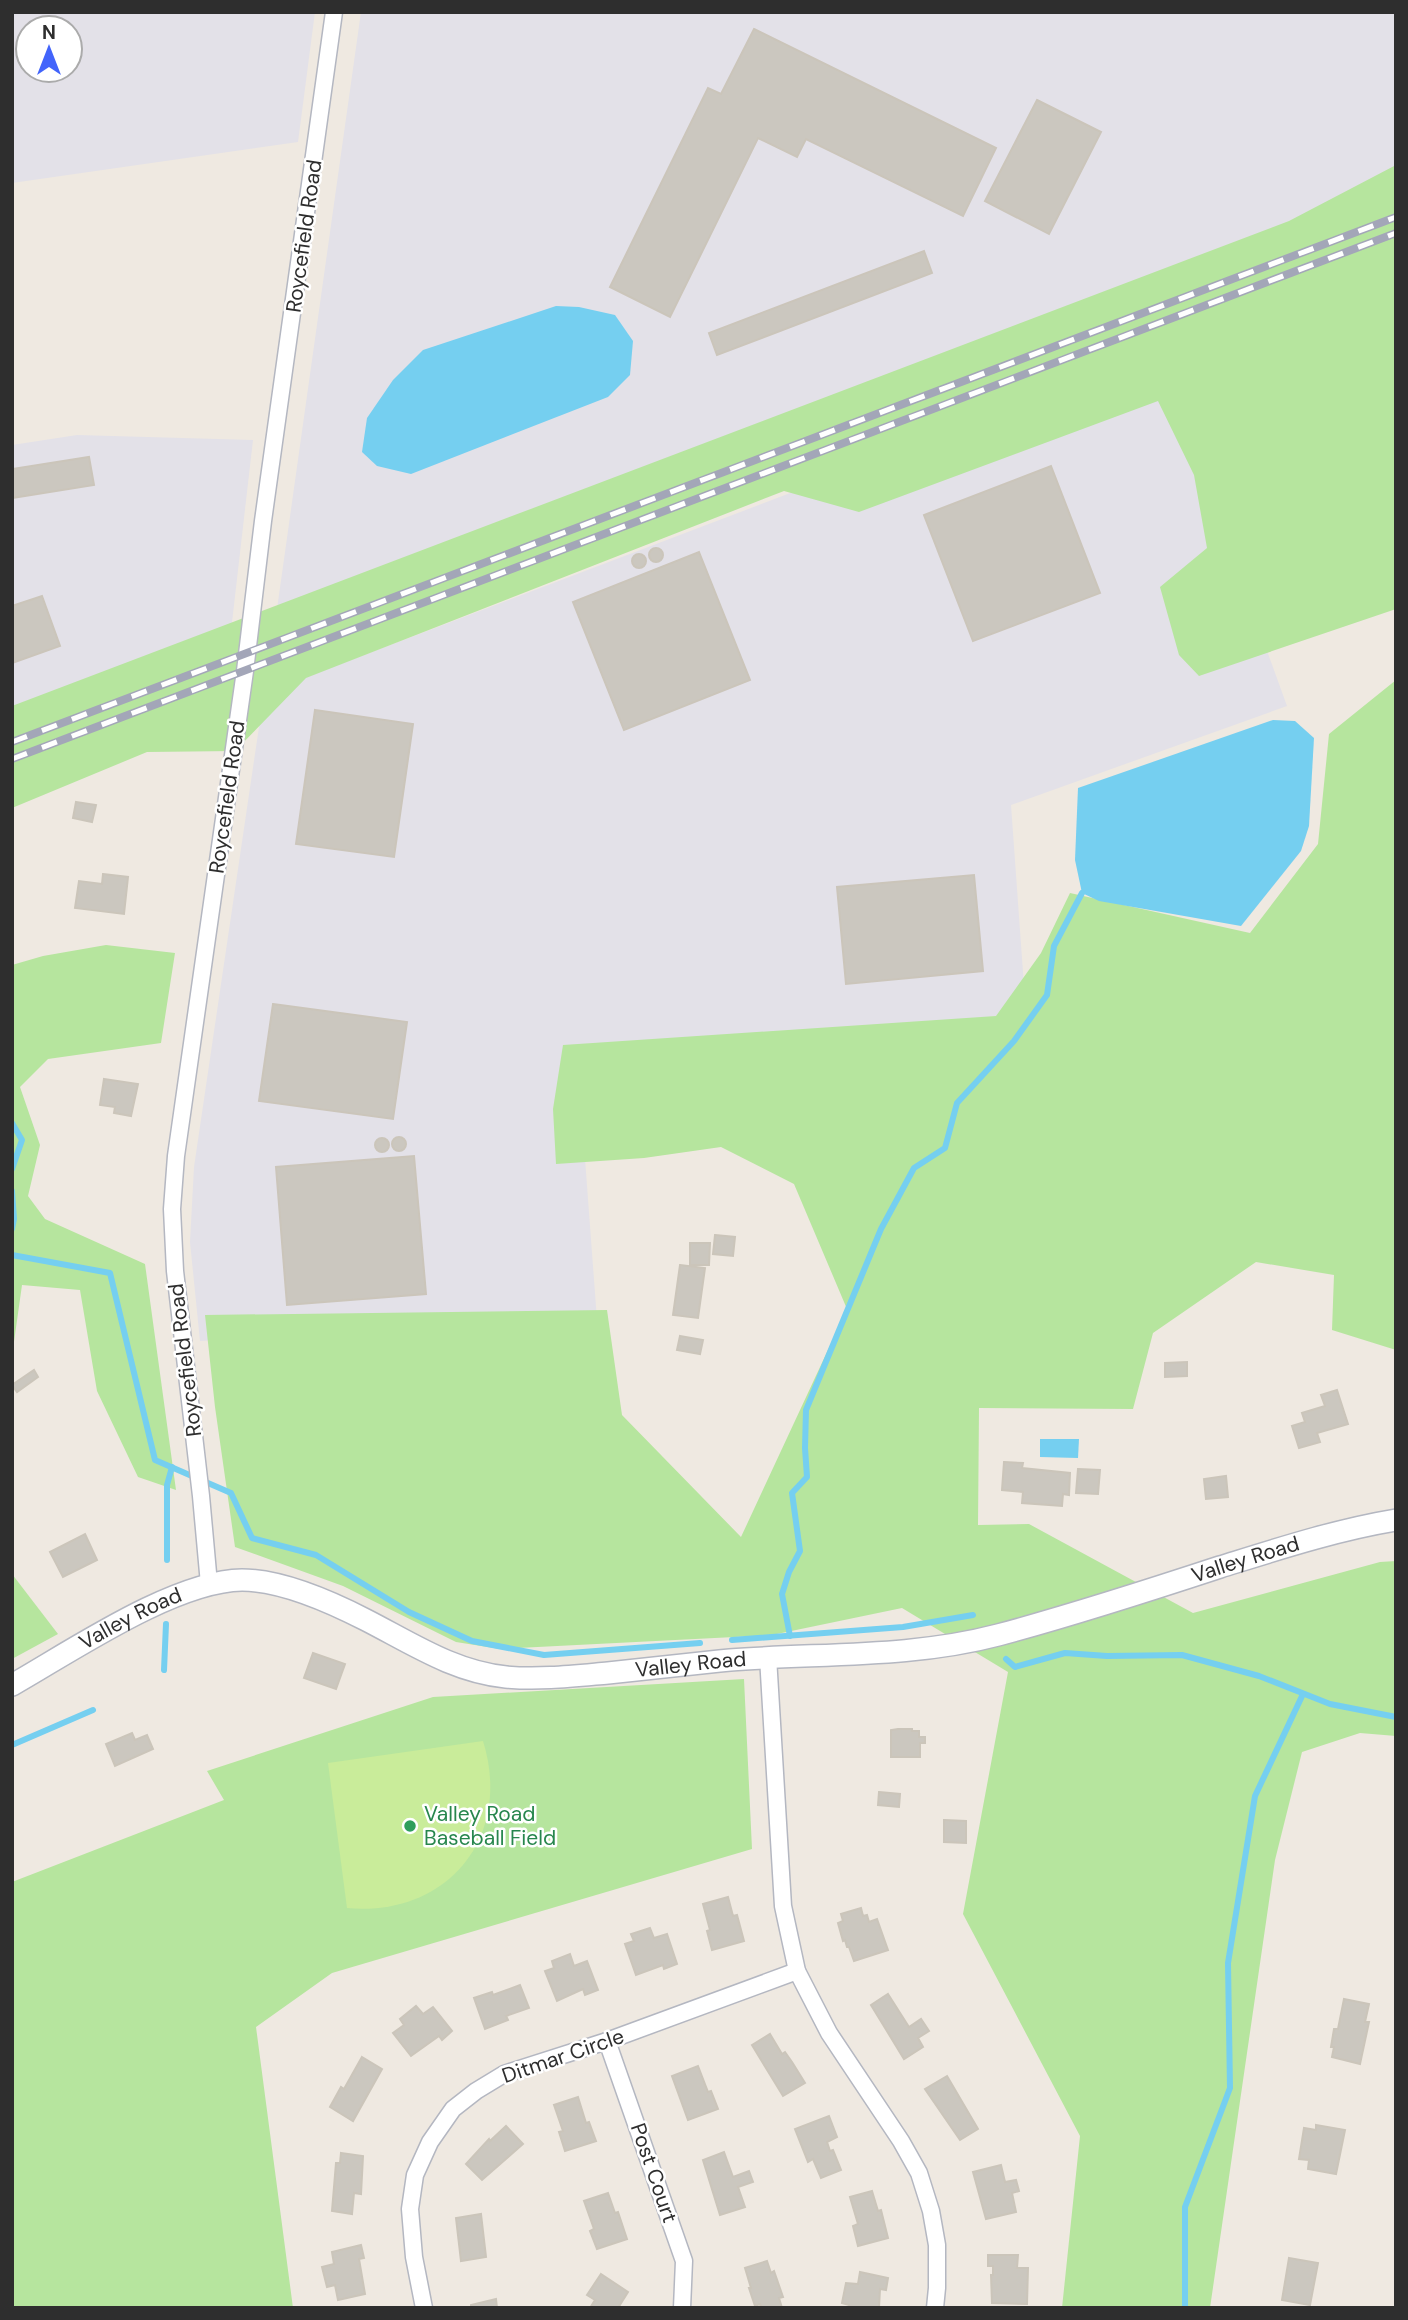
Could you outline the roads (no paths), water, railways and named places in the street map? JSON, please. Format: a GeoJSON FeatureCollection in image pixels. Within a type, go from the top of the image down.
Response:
{"type":"FeatureCollection","features":[{"type":"Feature","properties":{"kind":"street","name":"Roycefield Road"},"geometry":{"type":"LineString","coordinates":[[209,1584],[175,1271],[172,1209],[176,1156],[334,12]]}},
{"type":"Feature","properties":{"kind":"street","name":"Valley Road"},"geometry":{"type":"LineString","coordinates":[[12,1685],[141,1612],[209,1584],[244,1580],[306,1594],[367,1620],[438,1658],[477,1672],[534,1679],[768,1657],[883,1653],[939,1647],[1056,1618],[1328,1535],[1396,1520]]}},
{"type":"Feature","properties":{"kind":"street"},"geometry":{"type":"LineString","coordinates":[[768,1657],[783,1906],[797,1971],[829,2033],[901,2141],[919,2173],[931,2211],[937,2245],[934,2308]]}},
{"type":"Feature","properties":{"kind":"street","name":"Ditmar Circle"},"geometry":{"type":"LineString","coordinates":[[424,2308],[414,2258],[410,2209],[415,2175],[430,2142],[453,2109],[504,2074],[607,2041],[797,1971]]}},
{"type":"Feature","properties":{"kind":"street","name":"Post Court"},"geometry":{"type":"LineString","coordinates":[[607,2041],[684,2261],[682,2308]]}},
{"type":"Feature","properties":{"kind":"water"},"geometry":{"type":"Polygon","coordinates":[[[556,306],[579,307],[615,315],[633,341],[630,375],[608,397],[411,474],[377,466],[362,452],[367,418],[393,380],[423,350],[556,306]]]}},
{"type":"Feature","properties":{"kind":"water"},"geometry":{"type":"Polygon","coordinates":[[[1273,720],[1295,721],[1314,738],[1309,826],[1301,851],[1241,926],[1099,901],[1082,893],[1075,860],[1078,788],[1273,720]]]}},
{"type":"Feature","properties":{"kind":"water"},"geometry":{"type":"Polygon","coordinates":[[[1040,1439],[1079,1439],[1078,1458],[1040,1457],[1040,1439]]]}},
{"type":"Feature","properties":{"kind":"waterway"},"geometry":{"type":"LineString","coordinates":[[790,1636],[782,1594],[800,1551],[792,1493],[807,1477],[806,1410],[881,1229],[914,1168],[945,1148],[957,1103],[1014,1041],[1047,995],[1054,946],[1082,893]]}},
{"type":"Feature","properties":{"kind":"waterway"},"geometry":{"type":"LineString","coordinates":[[12,1123],[22,1140],[12,1169]]}},
{"type":"Feature","properties":{"kind":"waterway"},"geometry":{"type":"LineString","coordinates":[[12,1191],[12,1229]]}},
{"type":"Feature","properties":{"kind":"waterway"},"geometry":{"type":"LineString","coordinates":[[12,1255],[110,1273],[155,1460],[231,1493],[252,1538],[316,1555],[409,1612],[472,1641],[544,1655],[700,1643]]}},
{"type":"Feature","properties":{"kind":"waterway"},"geometry":{"type":"LineString","coordinates":[[167,1560],[167,1485],[172,1467]]}},
{"type":"Feature","properties":{"kind":"waterway"},"geometry":{"type":"LineString","coordinates":[[732,1640],[903,1627],[973,1615]]}},
{"type":"Feature","properties":{"kind":"waterway"},"geometry":{"type":"LineString","coordinates":[[164,1670],[166,1624]]}},
{"type":"Feature","properties":{"kind":"waterway"},"geometry":{"type":"LineString","coordinates":[[1006,1659],[1015,1667],[1065,1653],[1107,1656],[1182,1655],[1259,1676],[1330,1704],[1396,1717]]}},
{"type":"Feature","properties":{"kind":"waterway"},"geometry":{"type":"LineString","coordinates":[[1185,2308],[1185,2207],[1230,2088],[1228,1963],[1255,1796],[1303,1694]]}},
{"type":"Feature","properties":{"kind":"waterway"},"geometry":{"type":"LineString","coordinates":[[12,1745],[93,1710]]}},
{"type":"Feature","properties":{"kind":"railway"},"geometry":{"type":"LineString","coordinates":[[12,742],[1396,217]]}},
{"type":"Feature","properties":{"kind":"railway"},"geometry":{"type":"LineString","coordinates":[[12,759],[1396,233]]}},
{"type":"Feature","properties":{"kind":"place","name":"Valley Road Baseball Field"},"geometry":{"type":"Point","coordinates":[410,1826]}}]}
